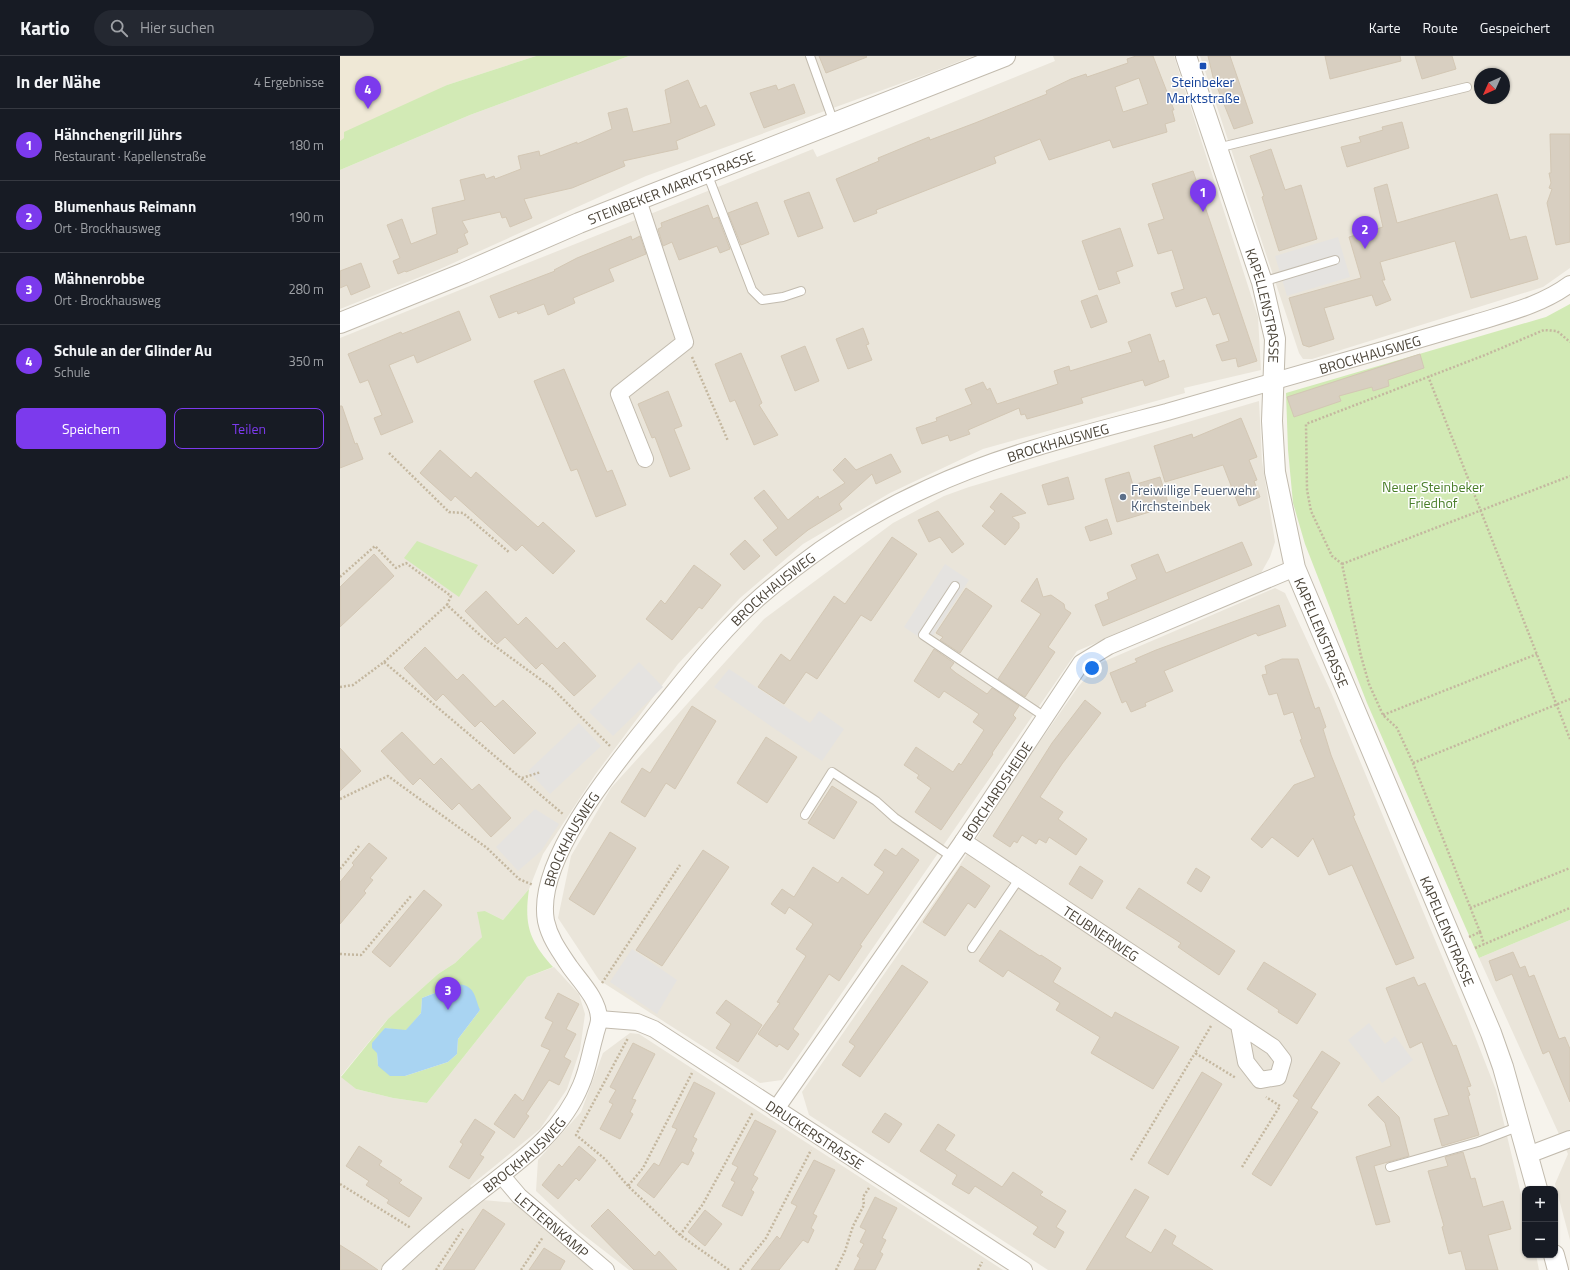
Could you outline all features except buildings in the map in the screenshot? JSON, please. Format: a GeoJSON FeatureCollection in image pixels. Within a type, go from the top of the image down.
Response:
{"type":"FeatureCollection","features":[{"type":"Feature","properties":{"kind":"street","name":"STEINBEKER MARKTSTRASSE"},"geometry":{"type":"LineString","coordinates":[[340,323],[706,172],[834,124],[1005,56]]}},
{"type":"Feature","properties":{"kind":"street","name":"KAPELLENSTRASSE"},"geometry":{"type":"LineString","coordinates":[[1186,56],[1262,282],[1275,339],[1272,421],[1275,472],[1295,568],[1491,1033],[1520,1126],[1536,1186]]}},
{"type":"Feature","properties":{"kind":"street"},"geometry":{"type":"LineString","coordinates":[[638,200],[685,342],[620,394],[645,459]]}},
{"type":"Feature","properties":{"kind":"street","name":"BROCKHAUSWEG"},"geometry":{"type":"LineString","coordinates":[[390,1270],[476,1195],[502,1176],[550,1134],[569,1109],[579,1090],[588,1067],[599,1019],[593,998],[553,942],[547,926],[545,910],[549,881],[560,854],[576,825],[622,758],[736,620],[799,566],[882,511],[928,488],[980,466],[1088,433],[1274,382],[1526,308],[1570,284]]}},
{"type":"Feature","properties":{"kind":"street","name":"BORCHARDSHEIDE"},"geometry":{"type":"LineString","coordinates":[[776,1109],[963,842],[1081,663],[1109,646],[1295,568]]}},
{"type":"Feature","properties":{"kind":"street","name":"TEUBNERWEG"},"geometry":{"type":"LineString","coordinates":[[963,842],[1239,1025]]}},
{"type":"Feature","properties":{"kind":"street","name":"DRUCKERSTRASSE"},"geometry":{"type":"LineString","coordinates":[[599,1019],[637,1022],[654,1029],[1024,1270]]}},
{"type":"Feature","properties":{"kind":"street"},"geometry":{"type":"LineString","coordinates":[[1528,1155],[1570,1139]]}},
{"type":"Feature","properties":{"kind":"street","name":"LETTERNKAMP"},"geometry":{"type":"LineString","coordinates":[[502,1176],[520,1196],[606,1270]]}},
{"type":"Feature","properties":{"kind":"street"},"geometry":{"type":"LineString","coordinates":[[1555,1258],[1558,1270]]}},
{"type":"Feature","properties":{"kind":"lane"},"geometry":{"type":"LineString","coordinates":[[810,56],[834,124]]}},
{"type":"Feature","properties":{"kind":"lane"},"geometry":{"type":"LineString","coordinates":[[1216,148],[1467,87]]}},
{"type":"Feature","properties":{"kind":"lane"},"geometry":{"type":"LineString","coordinates":[[706,172],[752,290],[762,300],[784,297],[801,291]]}},
{"type":"Feature","properties":{"kind":"lane"},"geometry":{"type":"LineString","coordinates":[[1262,282],[1336,260]]}},
{"type":"Feature","properties":{"kind":"lane"},"geometry":{"type":"LineString","coordinates":[[955,586],[923,635],[1046,717]]}},
{"type":"Feature","properties":{"kind":"lane"},"geometry":{"type":"LineString","coordinates":[[805,815],[832,772],[876,800],[895,818],[952,857]]}},
{"type":"Feature","properties":{"kind":"lane"},"geometry":{"type":"LineString","coordinates":[[972,948],[1019,879]]}},
{"type":"Feature","properties":{"kind":"lane"},"geometry":{"type":"LineString","coordinates":[[1390,1167],[1478,1142],[1520,1126]]}},
{"type":"Feature","properties":{"kind":"path"},"geometry":{"type":"LineString","coordinates":[[1484,944],[1413,763],[1397,728],[1383,715],[1369,684],[1361,656],[1342,564],[1332,556],[1311,511],[1307,490],[1306,424],[1485,355],[1544,330],[1557,331],[1570,342]]}},
{"type":"Feature","properties":{"kind":"path"},"geometry":{"type":"LineString","coordinates":[[685,342],[728,441]]}},
{"type":"Feature","properties":{"kind":"path"},"geometry":{"type":"LineString","coordinates":[[1428,376],[1570,739]]}},
{"type":"Feature","properties":{"kind":"path"},"geometry":{"type":"LineString","coordinates":[[389,452],[449,512],[463,513],[510,553]]}},
{"type":"Feature","properties":{"kind":"path"},"geometry":{"type":"LineString","coordinates":[[1342,564],[1570,476]]}},
{"type":"Feature","properties":{"kind":"path"},"geometry":{"type":"LineString","coordinates":[[340,577],[375,546],[396,568],[406,563],[451,596],[447,605],[384,662],[354,685],[340,687]]}},
{"type":"Feature","properties":{"kind":"path"},"geometry":{"type":"LineString","coordinates":[[447,605],[481,636],[550,687],[622,758]]}},
{"type":"Feature","properties":{"kind":"path"},"geometry":{"type":"LineString","coordinates":[[1383,715],[1537,654]]}},
{"type":"Feature","properties":{"kind":"path"},"geometry":{"type":"LineString","coordinates":[[384,662],[576,825]]}},
{"type":"Feature","properties":{"kind":"path"},"geometry":{"type":"LineString","coordinates":[[1413,763],[1570,699]]}},
{"type":"Feature","properties":{"kind":"path"},"geometry":{"type":"LineString","coordinates":[[522,779],[541,772]]}},
{"type":"Feature","properties":{"kind":"path"},"geometry":{"type":"LineString","coordinates":[[340,799],[388,776],[487,848],[519,879],[548,892]]}},
{"type":"Feature","properties":{"kind":"path"},"geometry":{"type":"LineString","coordinates":[[340,869],[359,846]]}},
{"type":"Feature","properties":{"kind":"path"},"geometry":{"type":"LineString","coordinates":[[593,998],[680,865]]}},
{"type":"Feature","properties":{"kind":"path"},"geometry":{"type":"LineString","coordinates":[[1470,908],[1570,868]]}},
{"type":"Feature","properties":{"kind":"path"},"geometry":{"type":"LineString","coordinates":[[340,954],[361,955],[411,896]]}},
{"type":"Feature","properties":{"kind":"path"},"geometry":{"type":"LineString","coordinates":[[1456,949],[1484,944],[1570,908]]}},
{"type":"Feature","properties":{"kind":"path"},"geometry":{"type":"LineString","coordinates":[[1456,949],[1480,932]]}},
{"type":"Feature","properties":{"kind":"path"},"geometry":{"type":"LineString","coordinates":[[1130,1160],[1220,1012]]}},
{"type":"Feature","properties":{"kind":"path"},"geometry":{"type":"LineString","coordinates":[[637,1022],[576,1135],[606,1159],[628,1186],[680,1235],[729,1270]]}},
{"type":"Feature","properties":{"kind":"path"},"geometry":{"type":"LineString","coordinates":[[1196,1053],[1241,1082]]}},
{"type":"Feature","properties":{"kind":"path"},"geometry":{"type":"LineString","coordinates":[[628,1186],[643,1168],[700,1059]]}},
{"type":"Feature","properties":{"kind":"path"},"geometry":{"type":"LineString","coordinates":[[1242,1167],[1280,1106],[1261,1094]]}},
{"type":"Feature","properties":{"kind":"path"},"geometry":{"type":"LineString","coordinates":[[680,1235],[703,1204],[760,1099]]}},
{"type":"Feature","properties":{"kind":"path"},"geometry":{"type":"LineString","coordinates":[[740,1270],[766,1238],[818,1136]]}},
{"type":"Feature","properties":{"kind":"path"},"geometry":{"type":"LineString","coordinates":[[836,1270],[845,1251],[853,1226],[864,1205],[863,1197],[877,1175]]}},
{"type":"Feature","properties":{"kind":"path"},"geometry":{"type":"LineString","coordinates":[[340,1184],[426,1238]]}},
{"type":"Feature","properties":{"kind":"path"},"geometry":{"type":"LineString","coordinates":[[522,1270],[551,1224]]}},
{"type":"Feature","properties":{"kind":"path"},"geometry":{"type":"LineString","coordinates":[[436,1270],[464,1227]]}},
{"type":"Feature","properties":{"kind":"shaded area"},"geometry":{"type":"Polygon","coordinates":[[[340,56],[536,56],[447,85],[340,141],[340,56]]]}},
{"type":"Feature","properties":{"kind":"shaded area"},"geometry":{"type":"Polygon","coordinates":[[[629,56],[973,56],[646,176],[440,269],[340,309],[340,170],[470,115],[629,56]]]}},
{"type":"Feature","properties":{"kind":"shaded area"},"geometry":{"type":"Polygon","coordinates":[[[1053,56],[1174,56],[1258,317],[1261,370],[1184,388],[1185,393],[983,449],[890,493],[803,544],[740,598],[678,664],[595,775],[543,854],[529,889],[503,920],[485,911],[482,937],[455,963],[438,974],[386,1021],[341,1076],[356,1089],[393,1098],[427,1103],[527,977],[554,967],[579,994],[585,1014],[580,1050],[567,1089],[540,1129],[470,1186],[483,1200],[515,1203],[592,1270],[340,1270],[340,338],[813,149],[817,157],[1055,61],[1053,56]]]}},
{"type":"Feature","properties":{"kind":"shaded area"},"geometry":{"type":"Polygon","coordinates":[[[1200,56],[1570,56],[1570,268],[1543,287],[1312,359],[1303,359],[1299,353],[1200,56]]]}},
{"type":"Feature","properties":{"kind":"shaded area"},"geometry":{"type":"Polygon","coordinates":[[[1338,237],[1350,277],[1287,296],[1275,256],[1338,237]]]}},
{"type":"Feature","properties":{"kind":"shaded area"},"geometry":{"type":"Polygon","coordinates":[[[1259,401],[1262,461],[1275,542],[1270,557],[1261,573],[1077,651],[782,1080],[760,1083],[599,980],[558,918],[571,856],[611,788],[764,619],[893,523],[944,496],[969,487],[1259,401]]]}},
{"type":"Feature","properties":{"kind":"shaded area"},"geometry":{"type":"Polygon","coordinates":[[[945,564],[969,580],[928,643],[904,627],[945,564]]]}},
{"type":"Feature","properties":{"kind":"shaded area"},"geometry":{"type":"Polygon","coordinates":[[[1275,588],[1285,593],[1331,692],[1467,1016],[1496,1090],[1522,1198],[1522,1258],[1537,1258],[1539,1270],[1048,1270],[809,1115],[802,1092],[958,868],[1018,773],[1078,687],[1098,664],[1275,588]]]}},
{"type":"Feature","properties":{"kind":"shaded area"},"geometry":{"type":"Polygon","coordinates":[[[639,662],[663,687],[613,736],[589,712],[639,662]]]}},
{"type":"Feature","properties":{"kind":"shaded area"},"geometry":{"type":"Polygon","coordinates":[[[729,669],[810,723],[819,711],[844,729],[822,761],[714,687],[729,669]]]}},
{"type":"Feature","properties":{"kind":"shaded area"},"geometry":{"type":"Polygon","coordinates":[[[579,723],[601,746],[550,794],[528,771],[579,723]]]}},
{"type":"Feature","properties":{"kind":"shaded area"},"geometry":{"type":"Polygon","coordinates":[[[535,809],[559,824],[541,851],[518,871],[496,847],[535,809]]]}},
{"type":"Feature","properties":{"kind":"shaded area"},"geometry":{"type":"Polygon","coordinates":[[[1570,920],[1570,1240],[1558,1195],[1558,1186],[1556,1186],[1555,1184],[1568,1154],[1479,958],[1570,920]]]}},
{"type":"Feature","properties":{"kind":"shaded area"},"geometry":{"type":"Polygon","coordinates":[[[632,949],[677,980],[657,1014],[610,982],[632,949]]]}},
{"type":"Feature","properties":{"kind":"shaded area"},"geometry":{"type":"Polygon","coordinates":[[[1369,1023],[1385,1044],[1395,1036],[1413,1060],[1382,1083],[1348,1040],[1369,1023]]]}},
{"type":"Feature","properties":{"kind":"shaded area"},"geometry":{"type":"Polygon","coordinates":[[[630,1033],[639,1034],[1003,1270],[629,1270],[576,1229],[536,1191],[538,1160],[581,1112],[603,1053],[630,1033]]]}},
{"type":"Feature","properties":{"kind":"green space"},"geometry":{"type":"Polygon","coordinates":[[[536,56],[629,56],[470,115],[340,170],[340,141],[344,138],[344,132],[447,85],[536,56]]]}},
{"type":"Feature","properties":{"kind":"green space","name":"Neuer Steinbeker Friedhof"},"geometry":{"type":"Polygon","coordinates":[[[1570,304],[1570,920],[1479,958],[1367,703],[1305,544],[1293,503],[1288,450],[1286,393],[1546,317],[1570,304]]]}},
{"type":"Feature","properties":{"kind":"green space"},"geometry":{"type":"Polygon","coordinates":[[[417,541],[478,565],[459,597],[404,558],[417,541]]]}},
{"type":"Feature","properties":{"kind":"green space"},"geometry":{"type":"Polygon","coordinates":[[[529,889],[527,913],[530,931],[538,948],[553,967],[527,977],[427,1103],[393,1098],[356,1089],[341,1077],[388,1019],[438,974],[455,963],[482,937],[477,912],[485,911],[503,920],[529,889]],[[458,984],[422,998],[421,1013],[406,1031],[385,1028],[377,1053],[378,1066],[405,1076],[448,1062],[457,1054],[458,1039],[480,1010],[458,984]]]}},
{"type":"Feature","properties":{"kind":"water"},"geometry":{"type":"Polygon","coordinates":[[[458,984],[464,985],[471,989],[480,1010],[458,1039],[457,1054],[448,1062],[405,1076],[390,1076],[378,1066],[377,1053],[372,1048],[372,1043],[385,1028],[406,1030],[421,1013],[422,998],[458,984]]]}},
{"type":"Feature","properties":{"kind":"place","name":"Steinbeker Marktstraße"},"geometry":{"type":"Point","coordinates":[1203,66]}},
{"type":"Feature","properties":{"kind":"place","name":"Schule an der Glinder Au"},"geometry":{"type":"Point","coordinates":[368,109]}},
{"type":"Feature","properties":{"kind":"place","name":"Hähnchengrill Jührs"},"geometry":{"type":"Point","coordinates":[1203,212]}},
{"type":"Feature","properties":{"kind":"place","name":"Blumenhaus Reimann"},"geometry":{"type":"Point","coordinates":[1365,249]}},
{"type":"Feature","properties":{"kind":"place","name":"Freiwillige Feuerwehr Kirchsteinbek"},"geometry":{"type":"Point","coordinates":[1123,497]}},
{"type":"Feature","properties":{"kind":"place","name":"Mähnenrobbe"},"geometry":{"type":"Point","coordinates":[448,1010]}}]}
